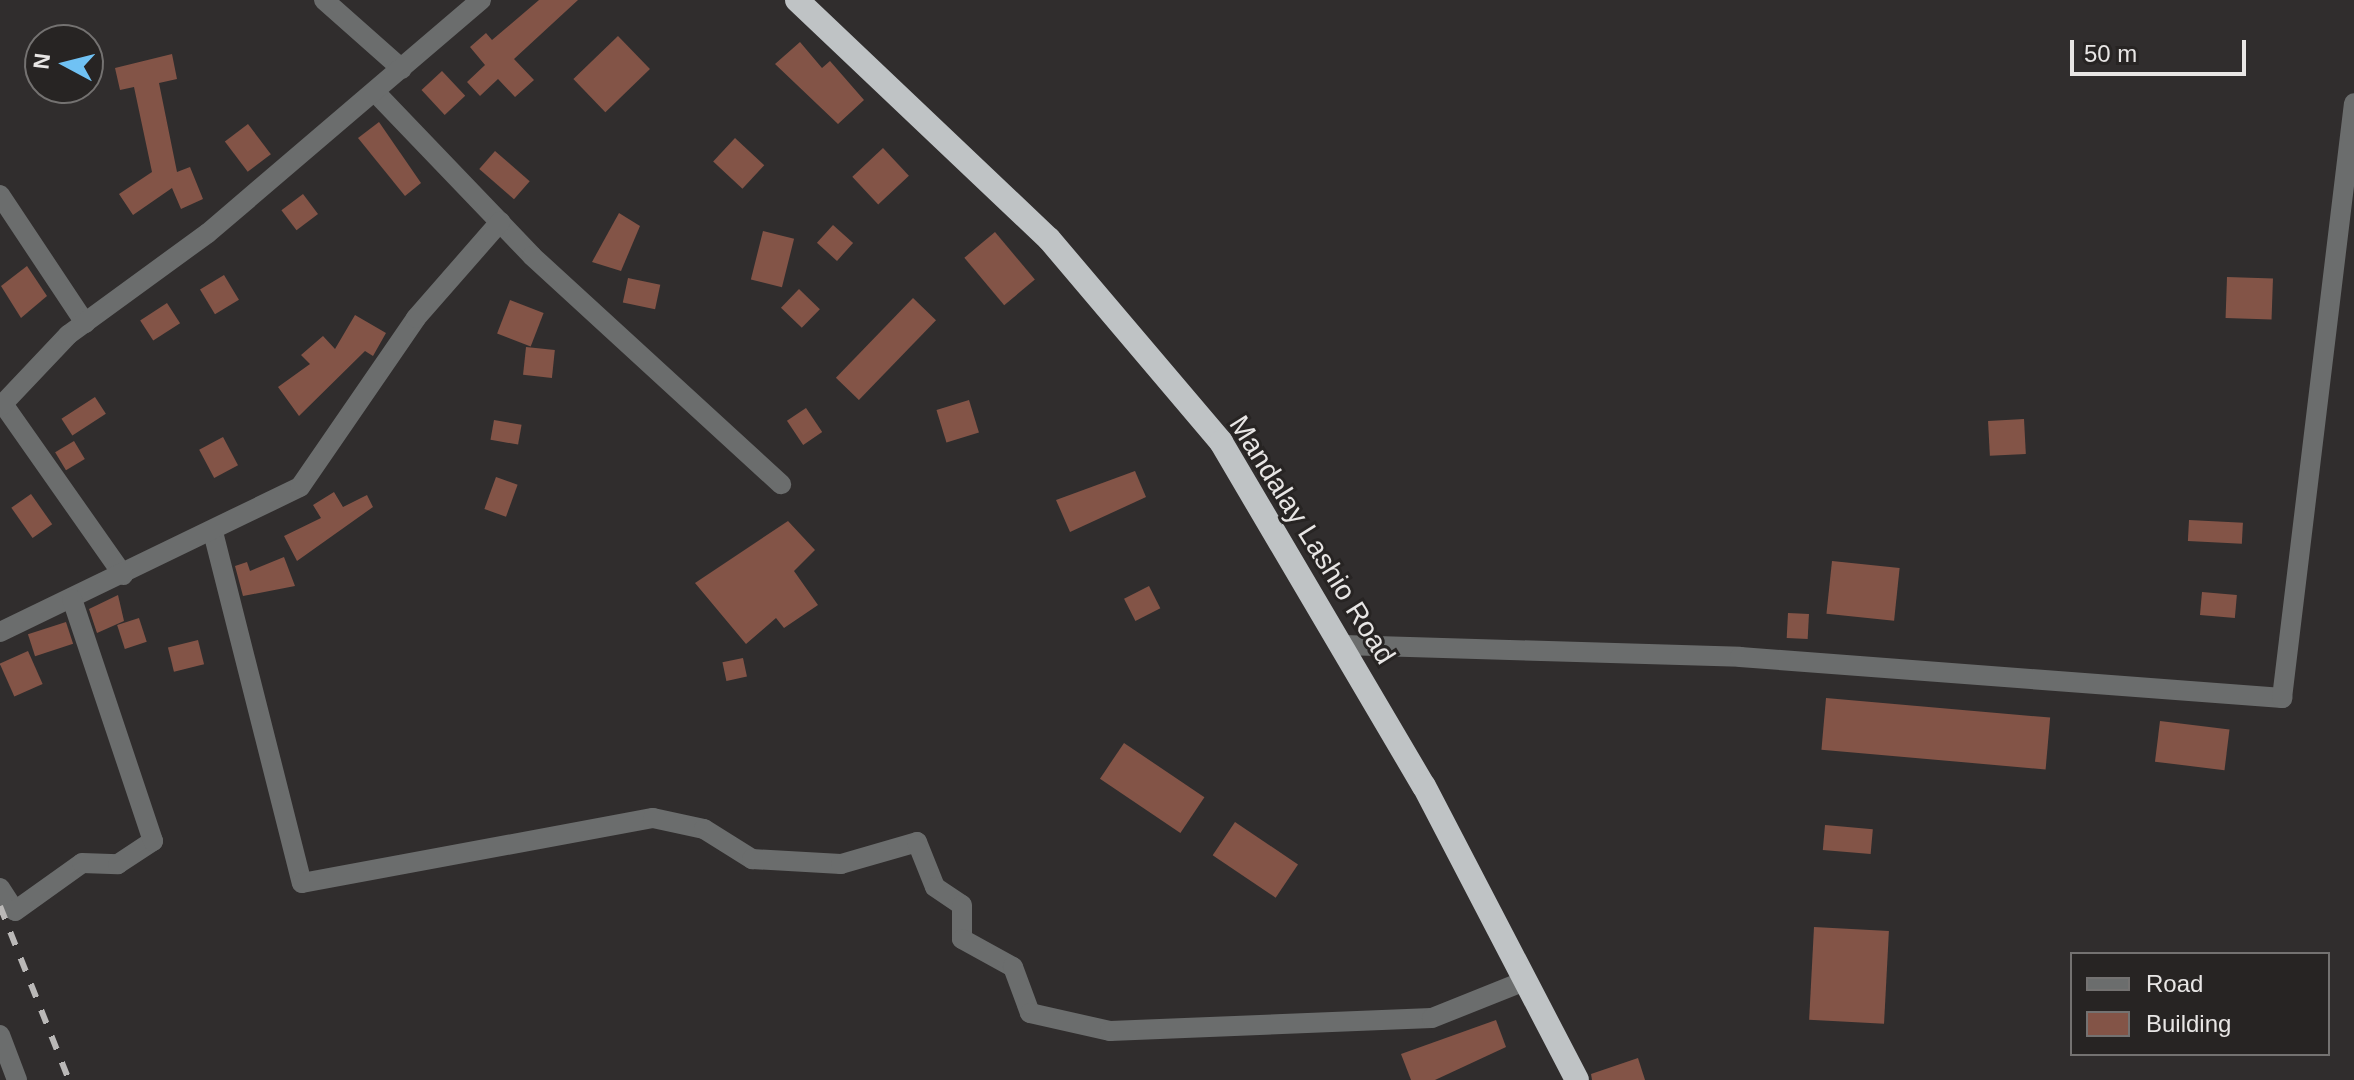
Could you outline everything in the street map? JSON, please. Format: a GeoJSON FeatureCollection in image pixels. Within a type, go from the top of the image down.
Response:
{"type":"FeatureCollection","features":[{"type":"Feature","properties":{"kind":"highway","name":"Mandalay Lashio Road"},"geometry":{"type":"LineString","coordinates":[[797,0],[1049,239],[1221,442],[1343,645],[1527,980],[1577,1080]]}},
{"type":"Feature","properties":{"kind":"street"},"geometry":{"type":"LineString","coordinates":[[324,0],[402,69]]}},
{"type":"Feature","properties":{"kind":"street"},"geometry":{"type":"LineString","coordinates":[[123,575],[2,405],[85,323],[208,233],[481,0]]}},
{"type":"Feature","properties":{"kind":"street"},"geometry":{"type":"LineString","coordinates":[[375,92],[500,222],[781,484]]}},
{"type":"Feature","properties":{"kind":"street"},"geometry":{"type":"LineString","coordinates":[[1343,645],[1740,657],[2282,698],[2354,103]]}},
{"type":"Feature","properties":{"kind":"street"},"geometry":{"type":"LineString","coordinates":[[0,195],[85,323]]}},
{"type":"Feature","properties":{"kind":"street"},"geometry":{"type":"LineString","coordinates":[[0,632],[213,532],[300,487],[416,318],[500,222]]}},
{"type":"Feature","properties":{"kind":"street"},"geometry":{"type":"LineString","coordinates":[[213,532],[302,883],[653,818],[704,829],[752,859],[841,864],[917,842],[935,887],[962,905],[962,939],[1013,967],[1030,1013],[1110,1031],[1432,1018],[1527,980]]}},
{"type":"Feature","properties":{"kind":"street"},"geometry":{"type":"LineString","coordinates":[[0,888],[15,911],[82,863],[118,864],[153,841],[72,599]]}},
{"type":"Feature","properties":{"kind":"street"},"geometry":{"type":"LineString","coordinates":[[0,1035],[17,1080]]}},
{"type":"Feature","properties":{"kind":"building"},"geometry":{"type":"Polygon","coordinates":[[[539,0],[578,0],[514,59],[534,80],[515,97],[498,79],[480,96],[467,82],[485,65],[470,47],[486,33],[492,40],[539,0]]]}},
{"type":"Feature","properties":{"kind":"building"},"geometry":{"type":"Polygon","coordinates":[[[618,36],[650,69],[605,112],[573,79],[618,36]]]}},
{"type":"Feature","properties":{"kind":"building"},"geometry":{"type":"Polygon","coordinates":[[[800,42],[822,68],[830,61],[864,100],[838,124],[775,64],[800,42]]]}},
{"type":"Feature","properties":{"kind":"building"},"geometry":{"type":"Polygon","coordinates":[[[172,54],[177,79],[159,83],[177,172],[190,167],[203,199],[181,209],[172,188],[133,215],[119,194],[152,172],[134,87],[120,90],[115,68],[172,54]]]}},
{"type":"Feature","properties":{"kind":"building"},"geometry":{"type":"Polygon","coordinates":[[[442,71],[465,96],[445,115],[422,90],[442,71]]]}},
{"type":"Feature","properties":{"kind":"building"},"geometry":{"type":"Polygon","coordinates":[[[379,122],[421,183],[405,196],[358,138],[379,122]]]}},
{"type":"Feature","properties":{"kind":"building"},"geometry":{"type":"Polygon","coordinates":[[[248,124],[271,154],[248,172],[225,141],[248,124]]]}},
{"type":"Feature","properties":{"kind":"building"},"geometry":{"type":"Polygon","coordinates":[[[735,138],[764,165],[742,189],[713,161],[735,138]]]}},
{"type":"Feature","properties":{"kind":"building"},"geometry":{"type":"Polygon","coordinates":[[[883,148],[909,176],[878,204],[852,177],[883,148]]]}},
{"type":"Feature","properties":{"kind":"building"},"geometry":{"type":"Polygon","coordinates":[[[495,151],[530,181],[514,199],[479,169],[495,151]]]}},
{"type":"Feature","properties":{"kind":"building"},"geometry":{"type":"Polygon","coordinates":[[[303,194],[318,214],[296,230],[281,210],[303,194]]]}},
{"type":"Feature","properties":{"kind":"building"},"geometry":{"type":"Polygon","coordinates":[[[619,213],[640,226],[621,271],[592,262],[619,213]]]}},
{"type":"Feature","properties":{"kind":"building"},"geometry":{"type":"Polygon","coordinates":[[[833,225],[853,243],[837,261],[817,243],[833,225]]]}},
{"type":"Feature","properties":{"kind":"building"},"geometry":{"type":"Polygon","coordinates":[[[763,231],[794,239],[782,287],[751,280],[763,231]]]}},
{"type":"Feature","properties":{"kind":"building"},"geometry":{"type":"Polygon","coordinates":[[[995,232],[1035,279],[1004,305],[964,258],[995,232]]]}},
{"type":"Feature","properties":{"kind":"building"},"geometry":{"type":"Polygon","coordinates":[[[27,266],[47,296],[21,318],[1,286],[27,266]]]}},
{"type":"Feature","properties":{"kind":"building"},"geometry":{"type":"Polygon","coordinates":[[[224,275],[239,300],[215,314],[200,289],[224,275]]]}},
{"type":"Feature","properties":{"kind":"building"},"geometry":{"type":"Polygon","coordinates":[[[2227,277],[2273,279],[2272,320],[2226,318],[2227,277]]]}},
{"type":"Feature","properties":{"kind":"building"},"geometry":{"type":"Polygon","coordinates":[[[628,278],[660,285],[655,309],[623,302],[628,278]]]}},
{"type":"Feature","properties":{"kind":"building"},"geometry":{"type":"Polygon","coordinates":[[[799,289],[820,309],[802,328],[781,308],[799,289]]]}},
{"type":"Feature","properties":{"kind":"building"},"geometry":{"type":"Polygon","coordinates":[[[913,298],[936,320],[859,400],[836,378],[913,298]]]}},
{"type":"Feature","properties":{"kind":"building"},"geometry":{"type":"Polygon","coordinates":[[[510,300],[544,313],[531,347],[497,334],[510,300]]]}},
{"type":"Feature","properties":{"kind":"building"},"geometry":{"type":"Polygon","coordinates":[[[167,303],[180,323],[153,341],[140,320],[167,303]]]}},
{"type":"Feature","properties":{"kind":"building"},"geometry":{"type":"Polygon","coordinates":[[[355,315],[386,333],[373,356],[365,351],[299,416],[278,387],[310,364],[301,355],[323,336],[335,349],[355,315]]]}},
{"type":"Feature","properties":{"kind":"building"},"geometry":{"type":"Polygon","coordinates":[[[526,347],[555,350],[552,378],[523,375],[526,347]]]}},
{"type":"Feature","properties":{"kind":"building"},"geometry":{"type":"Polygon","coordinates":[[[95,397],[106,414],[72,436],[61,419],[95,397]]]}},
{"type":"Feature","properties":{"kind":"building"},"geometry":{"type":"Polygon","coordinates":[[[969,400],[979,433],[946,442],[936,410],[969,400]]]}},
{"type":"Feature","properties":{"kind":"building"},"geometry":{"type":"Polygon","coordinates":[[[806,408],[822,432],[803,445],[787,421],[806,408]]]}},
{"type":"Feature","properties":{"kind":"building"},"geometry":{"type":"Polygon","coordinates":[[[2024,419],[2026,454],[1990,456],[1988,421],[2024,419]]]}},
{"type":"Feature","properties":{"kind":"building"},"geometry":{"type":"Polygon","coordinates":[[[494,420],[522,425],[518,445],[491,440],[494,420]]]}},
{"type":"Feature","properties":{"kind":"building"},"geometry":{"type":"Polygon","coordinates":[[[223,437],[238,465],[214,478],[199,450],[223,437]]]}},
{"type":"Feature","properties":{"kind":"building"},"geometry":{"type":"Polygon","coordinates":[[[74,441],[85,459],[66,470],[55,452],[74,441]]]}},
{"type":"Feature","properties":{"kind":"building"},"geometry":{"type":"Polygon","coordinates":[[[1135,471],[1146,497],[1070,532],[1056,500],[1135,471]]]}},
{"type":"Feature","properties":{"kind":"building"},"geometry":{"type":"Polygon","coordinates":[[[496,477],[518,485],[506,517],[484,509],[496,477]]]}},
{"type":"Feature","properties":{"kind":"building"},"geometry":{"type":"Polygon","coordinates":[[[334,492],[343,507],[367,495],[373,507],[297,561],[284,536],[321,518],[313,505],[334,492]]]}},
{"type":"Feature","properties":{"kind":"building"},"geometry":{"type":"Polygon","coordinates":[[[31,494],[52,524],[33,538],[11,508],[31,494]]]}},
{"type":"Feature","properties":{"kind":"building"},"geometry":{"type":"Polygon","coordinates":[[[2189,520],[2243,523],[2242,544],[2188,541],[2189,520]]]}},
{"type":"Feature","properties":{"kind":"building"},"geometry":{"type":"Polygon","coordinates":[[[788,521],[815,550],[794,571],[818,605],[784,628],[776,618],[746,644],[695,583],[788,521]]]}},
{"type":"Feature","properties":{"kind":"building"},"geometry":{"type":"Polygon","coordinates":[[[284,557],[295,586],[243,596],[235,566],[247,562],[250,571],[284,557]]]}},
{"type":"Feature","properties":{"kind":"building"},"geometry":{"type":"Polygon","coordinates":[[[1832,561],[1900,568],[1894,621],[1826,614],[1832,561]]]}},
{"type":"Feature","properties":{"kind":"building"},"geometry":{"type":"Polygon","coordinates":[[[1149,586],[1160,608],[1135,621],[1124,599],[1149,586]]]}},
{"type":"Feature","properties":{"kind":"building"},"geometry":{"type":"Polygon","coordinates":[[[2202,592],[2237,595],[2235,618],[2200,615],[2202,592]]]}},
{"type":"Feature","properties":{"kind":"building"},"geometry":{"type":"Polygon","coordinates":[[[118,595],[124,621],[97,633],[89,609],[118,595]]]}},
{"type":"Feature","properties":{"kind":"building"},"geometry":{"type":"Polygon","coordinates":[[[1788,613],[1809,614],[1808,639],[1787,638],[1788,613]]]}},
{"type":"Feature","properties":{"kind":"building"},"geometry":{"type":"Polygon","coordinates":[[[139,618],[147,642],[125,649],[117,625],[139,618]]]}},
{"type":"Feature","properties":{"kind":"building"},"geometry":{"type":"Polygon","coordinates":[[[66,622],[73,644],[35,656],[28,634],[66,622]]]}},
{"type":"Feature","properties":{"kind":"building"},"geometry":{"type":"Polygon","coordinates":[[[198,640],[204,664],[174,672],[168,647],[198,640]]]}},
{"type":"Feature","properties":{"kind":"building"},"geometry":{"type":"Polygon","coordinates":[[[28,651],[43,684],[14,696],[0,663],[28,651]]]}},
{"type":"Feature","properties":{"kind":"building"},"geometry":{"type":"Polygon","coordinates":[[[743,658],[747,677],[726,681],[722,662],[743,658]]]}},
{"type":"Feature","properties":{"kind":"building"},"geometry":{"type":"Polygon","coordinates":[[[1826,698],[2050,718],[2046,769],[1821,750],[1826,698]]]}},
{"type":"Feature","properties":{"kind":"building"},"geometry":{"type":"Polygon","coordinates":[[[2160,721],[2229,730],[2224,770],[2155,762],[2160,721]]]}},
{"type":"Feature","properties":{"kind":"building"},"geometry":{"type":"Polygon","coordinates":[[[1124,743],[1204,797],[1180,833],[1100,779],[1124,743]]]}},
{"type":"Feature","properties":{"kind":"building"},"geometry":{"type":"Polygon","coordinates":[[[1235,822],[1298,864],[1276,898],[1213,855],[1235,822]]]}},
{"type":"Feature","properties":{"kind":"building"},"geometry":{"type":"Polygon","coordinates":[[[1825,825],[1873,829],[1871,854],[1823,850],[1825,825]]]}},
{"type":"Feature","properties":{"kind":"building"},"geometry":{"type":"Polygon","coordinates":[[[1814,927],[1889,931],[1884,1024],[1809,1020],[1814,927]]]}},
{"type":"Feature","properties":{"kind":"building"},"geometry":{"type":"Polygon","coordinates":[[[1496,1020],[1506,1047],[1435,1080],[1411,1080],[1401,1054],[1496,1020]]]}},
{"type":"Feature","properties":{"kind":"building"},"geometry":{"type":"Polygon","coordinates":[[[1638,1058],[1645,1080],[1592,1080],[1591,1074],[1638,1058]]]}},
{"type":"Feature","properties":{"kind":"railway"},"geometry":{"type":"LineString","coordinates":[[0,906],[69,1080]]}}]}
